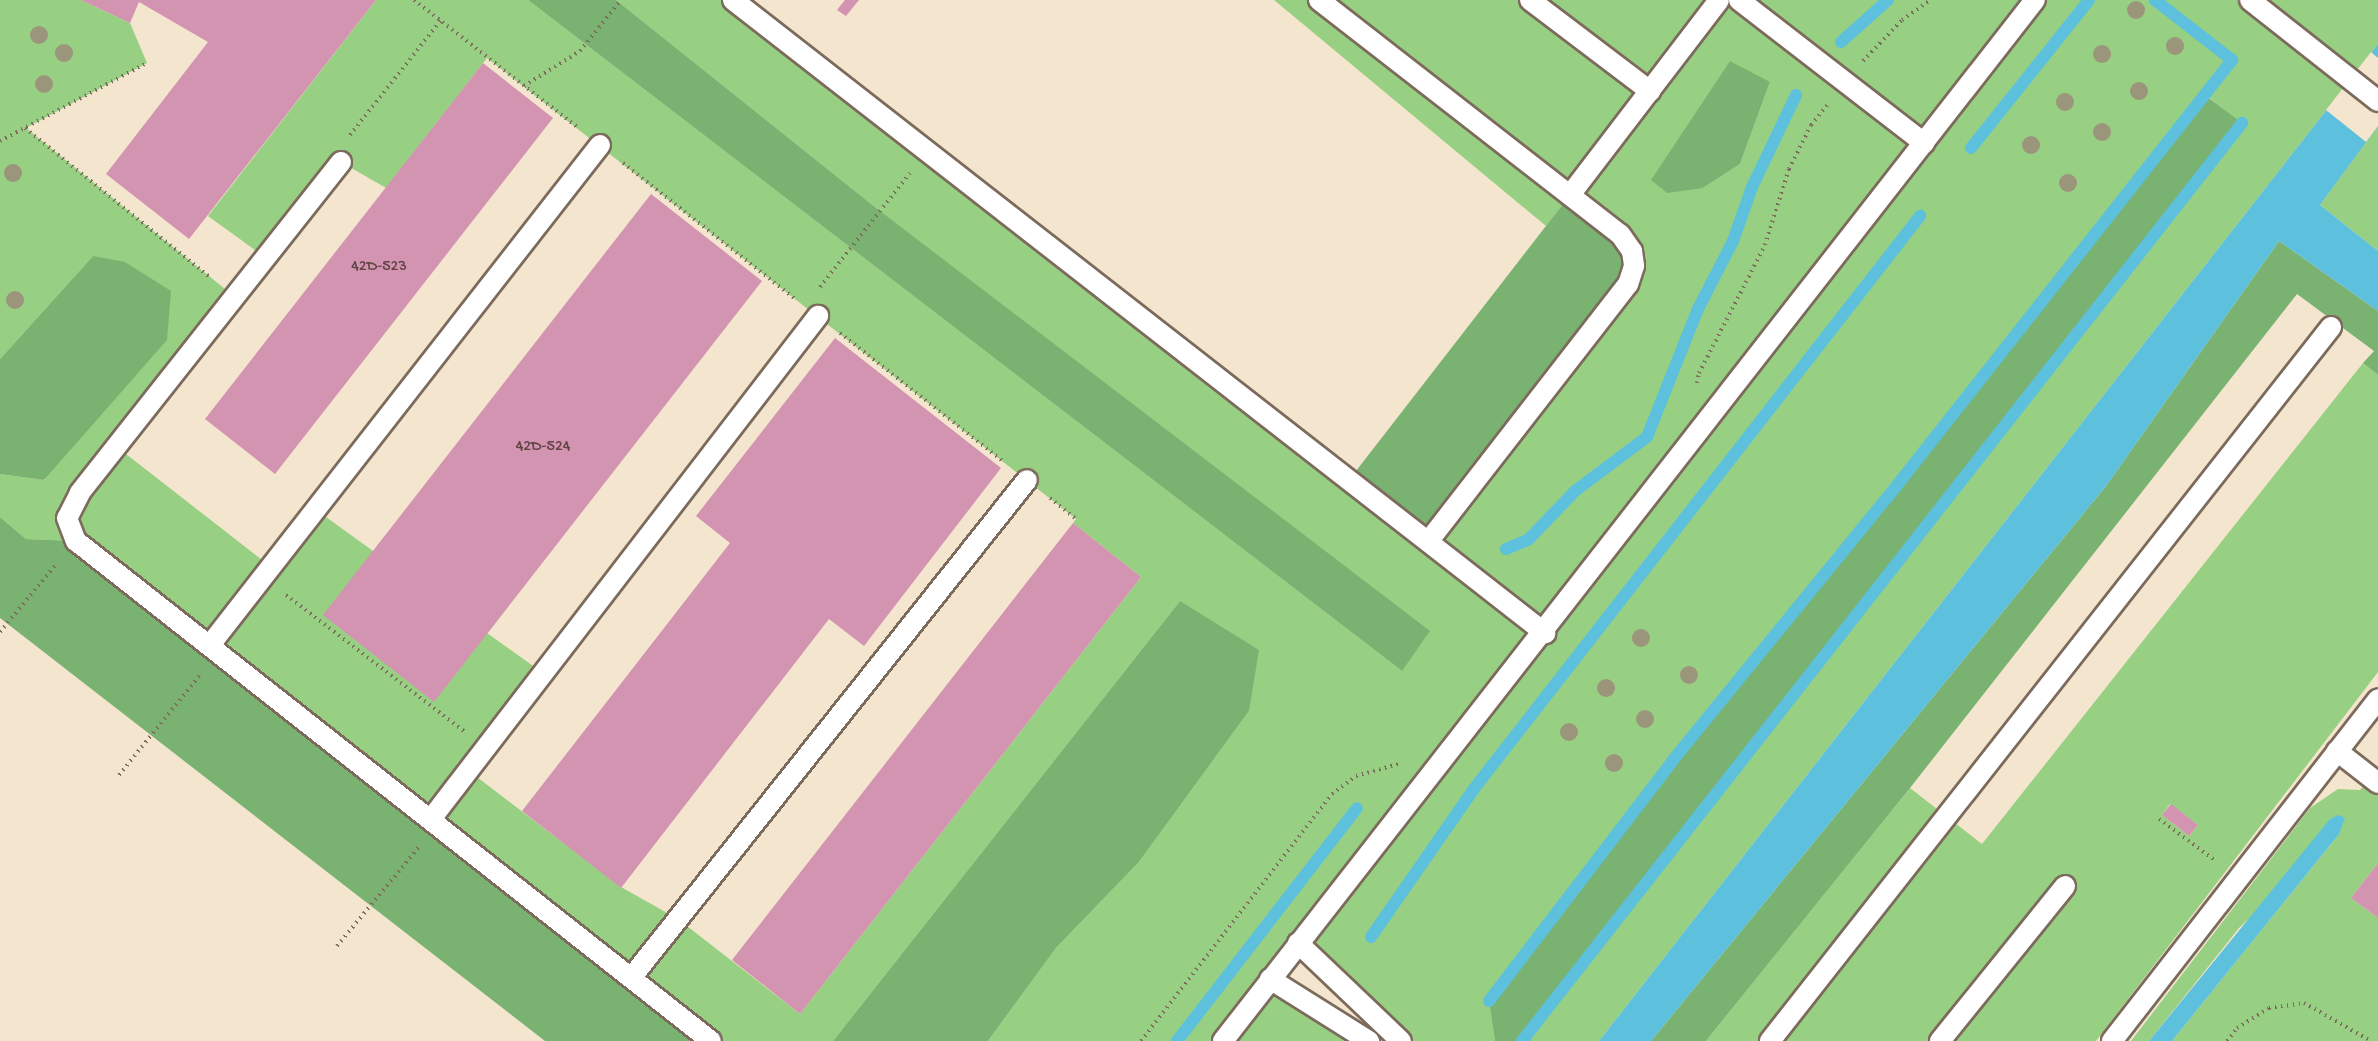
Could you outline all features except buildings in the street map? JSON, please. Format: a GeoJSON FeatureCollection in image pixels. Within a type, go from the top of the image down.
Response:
{"type":"FeatureCollection","features":[{"type":"Feature","properties":{"kind":"lane"},"geometry":{"type":"LineString","coordinates":[[733,0],[1545,633]]}},
{"type":"Feature","properties":{"kind":"lane"},"geometry":{"type":"LineString","coordinates":[[1319,0],[1620,234],[1632,251],[1634,266],[1628,284],[1428,542]]}},
{"type":"Feature","properties":{"kind":"lane"},"geometry":{"type":"LineString","coordinates":[[1530,0],[1650,91]]}},
{"type":"Feature","properties":{"kind":"lane"},"geometry":{"type":"LineString","coordinates":[[1570,195],[1719,0]]}},
{"type":"Feature","properties":{"kind":"lane"},"geometry":{"type":"LineString","coordinates":[[1739,0],[1924,143]]}},
{"type":"Feature","properties":{"kind":"lane"},"geometry":{"type":"LineString","coordinates":[[1223,1041],[1438,763],[1545,633],[2035,0]]}},
{"type":"Feature","properties":{"kind":"lane"},"geometry":{"type":"LineString","coordinates":[[2250,0],[2378,101]]}},
{"type":"Feature","properties":{"kind":"lane"},"geometry":{"type":"LineString","coordinates":[[214,648],[262,578],[600,145]]}},
{"type":"Feature","properties":{"kind":"lane"},"geometry":{"type":"LineString","coordinates":[[341,162],[80,493],[67,518],[76,541],[711,1041]]}},
{"type":"Feature","properties":{"kind":"lane"},"geometry":{"type":"LineString","coordinates":[[434,822],[486,748],[812,311]]}},
{"type":"Feature","properties":{"kind":"lane"},"geometry":{"type":"LineString","coordinates":[[1770,1041],[2331,327]]}},
{"type":"Feature","properties":{"kind":"lane"},"geometry":{"type":"LineString","coordinates":[[631,978],[1027,480]]}},
{"type":"Feature","properties":{"kind":"lane"},"geometry":{"type":"LineString","coordinates":[[2112,1041],[2378,699]]}},
{"type":"Feature","properties":{"kind":"lane"},"geometry":{"type":"LineString","coordinates":[[2337,751],[2378,783]]}},
{"type":"Feature","properties":{"kind":"lane"},"geometry":{"type":"LineString","coordinates":[[1940,1041],[2065,886]]}},
{"type":"Feature","properties":{"kind":"lane"},"geometry":{"type":"LineString","coordinates":[[1298,943],[1401,1041]]}},
{"type":"Feature","properties":{"kind":"lane"},"geometry":{"type":"LineString","coordinates":[[1270,979],[1369,1041]]}},
{"type":"Feature","properties":{"kind":"path"},"geometry":{"type":"LineString","coordinates":[[414,0],[1076,519]]}},
{"type":"Feature","properties":{"kind":"path"},"geometry":{"type":"LineString","coordinates":[[524,86],[580,51],[621,0]]}},
{"type":"Feature","properties":{"kind":"path"},"geometry":{"type":"LineString","coordinates":[[1704,427],[1694,403],[1699,372],[1765,245],[1789,169],[1811,125],[1878,42],[1931,0]]}},
{"type":"Feature","properties":{"kind":"path"},"geometry":{"type":"LineString","coordinates":[[341,162],[346,141],[441,20]]}},
{"type":"Feature","properties":{"kind":"path"},"geometry":{"type":"LineString","coordinates":[[0,141],[147,63]]}},
{"type":"Feature","properties":{"kind":"path"},"geometry":{"type":"LineString","coordinates":[[25,128],[235,297]]}},
{"type":"Feature","properties":{"kind":"path"},"geometry":{"type":"LineString","coordinates":[[812,311],[927,152]]}},
{"type":"Feature","properties":{"kind":"path"},"geometry":{"type":"LineString","coordinates":[[0,632],[76,541]]}},
{"type":"Feature","properties":{"kind":"path"},"geometry":{"type":"LineString","coordinates":[[262,578],[486,748]]}},
{"type":"Feature","properties":{"kind":"path"},"geometry":{"type":"LineString","coordinates":[[119,775],[214,648]]}},
{"type":"Feature","properties":{"kind":"path"},"geometry":{"type":"LineString","coordinates":[[1141,1041],[1332,794],[1356,776],[1409,761],[1438,763]]}},
{"type":"Feature","properties":{"kind":"path"},"geometry":{"type":"LineString","coordinates":[[2159,819],[2239,878]]}},
{"type":"Feature","properties":{"kind":"path"},"geometry":{"type":"LineString","coordinates":[[337,946],[434,822]]}},
{"type":"Feature","properties":{"kind":"path"},"geometry":{"type":"LineString","coordinates":[[2227,1041],[2237,1028],[2269,1008],[2304,1002],[2371,1041]]}},
{"type":"Feature","properties":{"kind":"green space"},"geometry":{"type":"Polygon","coordinates":[[[0,0],[81,0],[130,23],[147,63],[26,128],[235,297],[117,447],[271,567],[315,509],[373,551],[434,701],[487,633],[543,673],[469,771],[621,887],[678,919],[800,1014],[1141,577],[1073,523],[1076,519],[487,58],[386,188],[341,162],[266,258],[208,216],[376,0],[528,0],[1402,671],[880,211],[616,0],[733,0],[1428,542],[1570,195],[1546,226],[1274,0],[2378,0],[2378,44],[1599,1041],[1522,1041],[2242,124],[2206,95],[1887,498],[1673,760],[1489,1000],[1495,1041],[1401,1041],[1298,943],[1271,978],[1369,1041],[988,1041],[1056,948],[1139,862],[1249,711],[1180,601],[833,1041],[711,1041],[76,541],[26,539],[0,517],[0,474],[45,480],[93,256],[0,359],[0,0]],[[1770,82],[1675,145],[1652,180],[1703,188],[1740,164],[1770,82]]]}},
{"type":"Feature","properties":{"kind":"green space"},"geometry":{"type":"Polygon","coordinates":[[[528,0],[616,0],[880,211],[1430,631],[1402,671],[528,0]]]}},
{"type":"Feature","properties":{"kind":"green space"},"geometry":{"type":"Polygon","coordinates":[[[1730,61],[1770,82],[1740,164],[1703,188],[1667,193],[1651,180],[1730,61]]]}},
{"type":"Feature","properties":{"kind":"green space"},"geometry":{"type":"Polygon","coordinates":[[[2378,83],[2378,251],[2320,205],[2366,142],[2378,83]]]}},
{"type":"Feature","properties":{"kind":"green space"},"geometry":{"type":"Polygon","coordinates":[[[2205,95],[2242,123],[1522,1041],[1495,1041],[1489,1001],[1673,760],[1887,498],[2205,95]]]}},
{"type":"Feature","properties":{"kind":"green space"},"geometry":{"type":"Polygon","coordinates":[[[1570,195],[1620,234],[1634,266],[1428,542],[1349,480],[1570,195]]]}},
{"type":"Feature","properties":{"kind":"green space"},"geometry":{"type":"Polygon","coordinates":[[[2279,241],[2378,311],[2378,375],[2363,363],[2374,351],[2297,294],[1910,788],[1706,1041],[1651,1041],[2106,486],[2279,241]]]}},
{"type":"Feature","properties":{"kind":"green space"},"geometry":{"type":"Polygon","coordinates":[[[93,256],[125,262],[171,291],[167,340],[44,480],[0,474],[0,359],[93,256]]]}},
{"type":"Feature","properties":{"kind":"green space"},"geometry":{"type":"Polygon","coordinates":[[[2363,363],[2378,375],[2378,672],[2096,1041],[1706,1041],[1910,788],[1982,844],[2363,363]],[[2170,804],[2162,815],[2189,836],[2198,825],[2170,804]]]}},
{"type":"Feature","properties":{"kind":"green space"},"geometry":{"type":"Polygon","coordinates":[[[0,517],[26,539],[76,541],[711,1041],[545,1041],[0,618],[0,517]]]}},
{"type":"Feature","properties":{"kind":"green space"},"geometry":{"type":"Polygon","coordinates":[[[1180,601],[1259,650],[1249,711],[1139,862],[1056,948],[988,1041],[833,1041],[1180,601]]]}},
{"type":"Feature","properties":{"kind":"green space"},"geometry":{"type":"Polygon","coordinates":[[[2378,770],[2378,863],[2351,898],[2378,918],[2378,1041],[2172,1041],[2339,834],[2239,928],[2149,1041],[2131,1041],[2310,808],[2338,789],[2360,790],[2378,770]]]}},
{"type":"Feature","properties":{"kind":"water"},"geometry":{"type":"Polygon","coordinates":[[[2378,44],[2378,126],[2320,205],[2378,251],[2378,311],[2279,241],[2106,486],[1651,1041],[1599,1041],[2378,44]]]}},
{"type":"Feature","properties":{"kind":"water"},"geometry":{"type":"Polygon","coordinates":[[[2338,815],[2345,818],[2339,834],[2172,1041],[2149,1041],[2330,819],[2338,815]]]}},
{"type":"Feature","properties":{"kind":"pier"},"geometry":{"type":"Polygon","coordinates":[[[2371,52],[2378,58],[2378,126],[2366,142],[2326,110],[2371,52]]]}},
{"type":"Feature","properties":{"kind":"waterway"},"geometry":{"type":"LineString","coordinates":[[1841,42],[1888,0]]}},
{"type":"Feature","properties":{"kind":"waterway"},"geometry":{"type":"LineString","coordinates":[[1971,148],[2089,0]]}},
{"type":"Feature","properties":{"kind":"waterway"},"geometry":{"type":"LineString","coordinates":[[1489,1001],[1673,760],[1887,498],[2232,60],[2155,0]]}},
{"type":"Feature","properties":{"kind":"waterway"},"geometry":{"type":"LineString","coordinates":[[1506,549],[1529,539],[1575,491],[1647,437],[1698,309],[1733,241],[1752,187],[1796,95]]}},
{"type":"Feature","properties":{"kind":"waterway"},"geometry":{"type":"LineString","coordinates":[[1522,1041],[2242,123]]}},
{"type":"Feature","properties":{"kind":"waterway"},"geometry":{"type":"LineString","coordinates":[[1371,937],[1473,790],[1920,216]]}},
{"type":"Feature","properties":{"kind":"waterway"},"geometry":{"type":"LineString","coordinates":[[1177,1041],[1357,808]]}}]}
